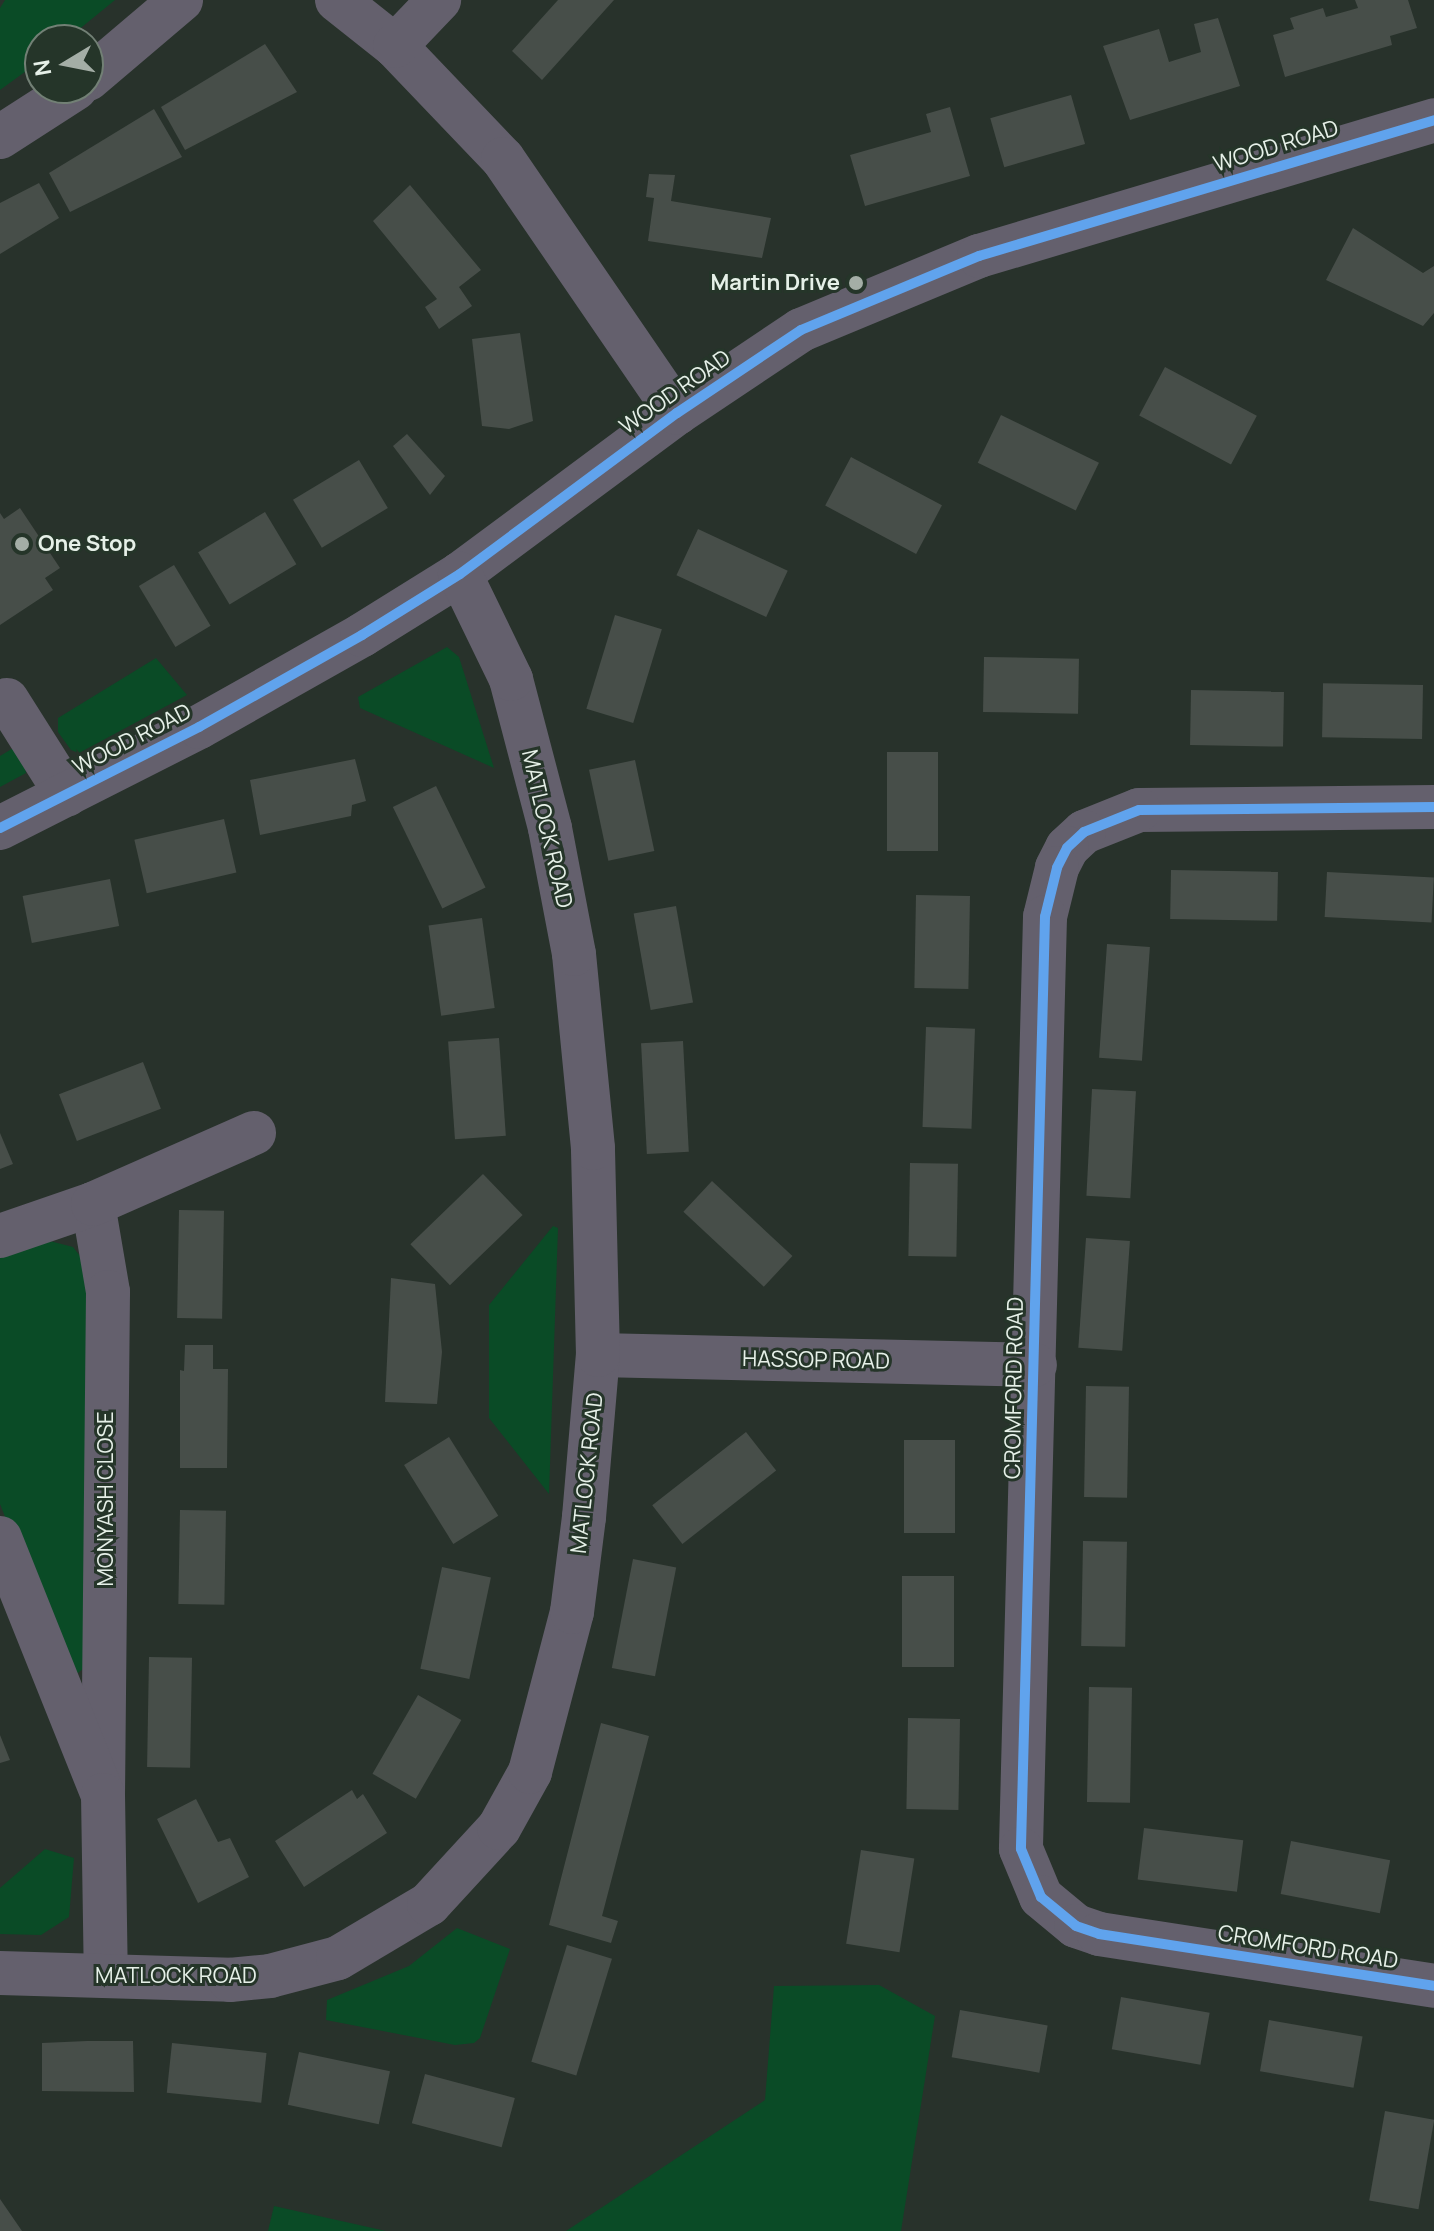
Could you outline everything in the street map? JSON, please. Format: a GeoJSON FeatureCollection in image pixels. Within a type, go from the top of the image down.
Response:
{"type":"FeatureCollection","features":[{"type":"Feature","properties":{"kind":"street"},"geometry":{"type":"LineString","coordinates":[[104,65],[181,0]]}},
{"type":"Feature","properties":{"kind":"street"},"geometry":{"type":"LineString","coordinates":[[337,0],[395,46],[503,159],[677,413]]}},
{"type":"Feature","properties":{"kind":"street"},"geometry":{"type":"LineString","coordinates":[[395,46],[439,0]]}},
{"type":"Feature","properties":{"kind":"street"},"geometry":{"type":"LineString","coordinates":[[0,137],[51,104]]}},
{"type":"Feature","properties":{"kind":"street","name":"WOOD ROAD"},"geometry":{"type":"LineString","coordinates":[[0,828],[280,682],[460,574],[677,413],[801,330],[979,256],[1434,120]]}},
{"type":"Feature","properties":{"kind":"street","name":"MATLOCK ROAD"},"geometry":{"type":"LineString","coordinates":[[0,1973],[230,1980],[270,1976],[338,1958],[429,1904],[499,1828],[530,1772],[572,1612],[598,1355],[589,1066],[563,889],[511,679],[460,574]]}},
{"type":"Feature","properties":{"kind":"street"},"geometry":{"type":"LineString","coordinates":[[7,700],[67,795]]}},
{"type":"Feature","properties":{"kind":"street","name":"CROMFORD ROAD"},"geometry":{"type":"LineString","coordinates":[[1434,807],[1139,810],[1110,818],[1067,848],[1045,917],[1021,1849],[1041,1897],[1076,1926],[1099,1934],[1434,1986]]}},
{"type":"Feature","properties":{"kind":"street"},"geometry":{"type":"LineString","coordinates":[[0,1236],[93,1204],[254,1133]]}},
{"type":"Feature","properties":{"kind":"street","name":"MONYASH CLOSE"},"geometry":{"type":"LineString","coordinates":[[93,1204],[108,1292],[103,1795],[106,1976]]}},
{"type":"Feature","properties":{"kind":"street","name":"HASSOP ROAD"},"geometry":{"type":"LineString","coordinates":[[598,1355],[1035,1365]]}},
{"type":"Feature","properties":{"kind":"street","name":"MONYASH CLOSE"},"geometry":{"type":"LineString","coordinates":[[0,1538],[103,1795]]}},
{"type":"Feature","properties":{"kind":"green space"},"geometry":{"type":"Polygon","coordinates":[[[5,0],[115,0],[86,24],[24,24],[24,73],[0,90],[0,8],[5,0]]]}},
{"type":"Feature","properties":{"kind":"green space"},"geometry":{"type":"Polygon","coordinates":[[[447,647],[459,657],[494,768],[360,708],[358,697],[447,647]]]}},
{"type":"Feature","properties":{"kind":"green space"},"geometry":{"type":"Polygon","coordinates":[[[156,658],[187,695],[79,753],[71,750],[58,732],[58,718],[156,658]]]}},
{"type":"Feature","properties":{"kind":"green space"},"geometry":{"type":"Polygon","coordinates":[[[15,747],[23,754],[26,773],[0,787],[0,756],[15,747]]]}},
{"type":"Feature","properties":{"kind":"green space"},"geometry":{"type":"Polygon","coordinates":[[[553,1226],[558,1228],[549,1494],[489,1418],[489,1305],[553,1226]]]}},
{"type":"Feature","properties":{"kind":"green space"},"geometry":{"type":"Polygon","coordinates":[[[46,1240],[73,1247],[87,1265],[83,1669],[78,1673],[70,1673],[62,1660],[0,1504],[0,1257],[46,1240]]]}},
{"type":"Feature","properties":{"kind":"green space"},"geometry":{"type":"Polygon","coordinates":[[[45,1849],[74,1858],[69,1917],[41,1935],[0,1934],[0,1888],[45,1849]]]}},
{"type":"Feature","properties":{"kind":"green space"},"geometry":{"type":"Polygon","coordinates":[[[457,1928],[510,1949],[480,2038],[474,2043],[455,2045],[326,2020],[327,2000],[409,1966],[457,1928]]]}},
{"type":"Feature","properties":{"kind":"green space"},"geometry":{"type":"Polygon","coordinates":[[[879,1985],[935,2016],[901,2231],[566,2231],[765,2100],[774,1986],[879,1985]]]}},
{"type":"Feature","properties":{"kind":"green space"},"geometry":{"type":"Polygon","coordinates":[[[274,2206],[386,2231],[268,2231],[274,2206]]]}},
{"type":"Feature","properties":{"kind":"building"},"geometry":{"type":"Polygon","coordinates":[[[558,0],[614,0],[542,80],[512,51],[558,0]]]}},
{"type":"Feature","properties":{"kind":"building"},"geometry":{"type":"Polygon","coordinates":[[[1355,0],[1408,0],[1417,28],[1390,36],[1392,45],[1285,77],[1273,35],[1294,29],[1290,18],[1323,8],[1326,17],[1358,8],[1355,0]]]}},
{"type":"Feature","properties":{"kind":"building"},"geometry":{"type":"Polygon","coordinates":[[[1218,18],[1240,86],[1130,120],[1103,46],[1159,29],[1169,62],[1201,52],[1194,24],[1218,18]]]}},
{"type":"Feature","properties":{"kind":"building"},"geometry":{"type":"Polygon","coordinates":[[[265,44],[297,92],[185,150],[161,107],[265,44]]]}},
{"type":"Feature","properties":{"kind":"building"},"geometry":{"type":"Polygon","coordinates":[[[1071,95],[1085,144],[1004,167],[990,118],[1071,95]]]}},
{"type":"Feature","properties":{"kind":"building"},"geometry":{"type":"Polygon","coordinates":[[[950,107],[970,176],[865,206],[850,155],[931,132],[926,114],[950,107]]]}},
{"type":"Feature","properties":{"kind":"building"},"geometry":{"type":"Polygon","coordinates":[[[154,109],[182,157],[70,212],[49,173],[154,109]]]}},
{"type":"Feature","properties":{"kind":"building"},"geometry":{"type":"Polygon","coordinates":[[[649,174],[675,175],[671,201],[771,218],[762,258],[648,241],[654,198],[646,197],[649,174]]]}},
{"type":"Feature","properties":{"kind":"building"},"geometry":{"type":"Polygon","coordinates":[[[39,183],[59,218],[0,254],[0,203],[39,183]]]}},
{"type":"Feature","properties":{"kind":"building"},"geometry":{"type":"Polygon","coordinates":[[[410,185],[481,270],[459,287],[472,306],[439,329],[425,307],[437,299],[373,221],[410,185]]]}},
{"type":"Feature","properties":{"kind":"building"},"geometry":{"type":"Polygon","coordinates":[[[1353,228],[1423,273],[1434,266],[1434,313],[1423,326],[1326,280],[1353,228]]]}},
{"type":"Feature","properties":{"kind":"building"},"geometry":{"type":"Polygon","coordinates":[[[520,333],[533,421],[509,429],[482,426],[472,339],[520,333]]]}},
{"type":"Feature","properties":{"kind":"building"},"geometry":{"type":"Polygon","coordinates":[[[1165,367],[1257,416],[1231,464],[1139,416],[1165,367]]]}},
{"type":"Feature","properties":{"kind":"building"},"geometry":{"type":"Polygon","coordinates":[[[1001,415],[1099,463],[1076,510],[978,463],[1001,415]]]}},
{"type":"Feature","properties":{"kind":"building"},"geometry":{"type":"Polygon","coordinates":[[[407,434],[445,476],[430,495],[393,446],[407,434]]]}},
{"type":"Feature","properties":{"kind":"building"},"geometry":{"type":"Polygon","coordinates":[[[851,457],[942,505],[916,554],[825,506],[851,457]]]}},
{"type":"Feature","properties":{"kind":"building"},"geometry":{"type":"Polygon","coordinates":[[[359,460],[388,508],[322,548],[293,500],[359,460]]]}},
{"type":"Feature","properties":{"kind":"building","name":"One Stop"},"geometry":{"type":"Polygon","coordinates":[[[20,508],[60,568],[45,578],[53,590],[0,625],[0,513],[4,519],[20,508]]]}},
{"type":"Feature","properties":{"kind":"building"},"geometry":{"type":"Polygon","coordinates":[[[265,512],[296,564],[230,604],[198,552],[265,512]]]}},
{"type":"Feature","properties":{"kind":"building"},"geometry":{"type":"Polygon","coordinates":[[[698,529],[788,571],[766,617],[676,575],[698,529]]]}},
{"type":"Feature","properties":{"kind":"building"},"geometry":{"type":"Polygon","coordinates":[[[174,565],[211,626],[175,647],[139,586],[174,565]]]}},
{"type":"Feature","properties":{"kind":"building"},"geometry":{"type":"Polygon","coordinates":[[[615,615],[662,629],[633,723],[586,709],[615,615]]]}},
{"type":"Feature","properties":{"kind":"building"},"geometry":{"type":"Polygon","coordinates":[[[984,657],[1079,659],[1078,714],[983,712],[984,657]]]}},
{"type":"Feature","properties":{"kind":"building"},"geometry":{"type":"Polygon","coordinates":[[[1323,683],[1423,685],[1422,739],[1322,737],[1323,683]]]}},
{"type":"Feature","properties":{"kind":"building"},"geometry":{"type":"Polygon","coordinates":[[[1191,690],[1284,692],[1283,747],[1190,745],[1191,690]]]}},
{"type":"Feature","properties":{"kind":"building"},"geometry":{"type":"Polygon","coordinates":[[[887,752],[938,752],[938,851],[887,851],[887,752]]]}},
{"type":"Feature","properties":{"kind":"building"},"geometry":{"type":"Polygon","coordinates":[[[355,759],[366,801],[352,805],[351,816],[260,835],[250,780],[355,759]]]}},
{"type":"Feature","properties":{"kind":"building"},"geometry":{"type":"Polygon","coordinates":[[[635,760],[654,851],[608,861],[589,770],[635,760]]]}},
{"type":"Feature","properties":{"kind":"building"},"geometry":{"type":"Polygon","coordinates":[[[436,786],[486,888],[442,909],[393,807],[436,786]]]}},
{"type":"Feature","properties":{"kind":"building"},"geometry":{"type":"Polygon","coordinates":[[[224,819],[236,873],[147,893],[134,840],[224,819]]]}},
{"type":"Feature","properties":{"kind":"building"},"geometry":{"type":"Polygon","coordinates":[[[1171,870],[1278,872],[1277,921],[1170,919],[1171,870]]]}},
{"type":"Feature","properties":{"kind":"building"},"geometry":{"type":"Polygon","coordinates":[[[1327,872],[1434,878],[1431,923],[1325,917],[1327,872]]]}},
{"type":"Feature","properties":{"kind":"building"},"geometry":{"type":"Polygon","coordinates":[[[110,879],[119,926],[32,943],[23,896],[110,879]]]}},
{"type":"Feature","properties":{"kind":"building"},"geometry":{"type":"Polygon","coordinates":[[[916,895],[970,896],[968,989],[914,988],[916,895]]]}},
{"type":"Feature","properties":{"kind":"building"},"geometry":{"type":"Polygon","coordinates":[[[676,906],[693,1003],[651,1010],[634,913],[676,906]]]}},
{"type":"Feature","properties":{"kind":"building"},"geometry":{"type":"Polygon","coordinates":[[[482,918],[495,1008],[441,1016],[429,926],[482,918]]]}},
{"type":"Feature","properties":{"kind":"building"},"geometry":{"type":"Polygon","coordinates":[[[1107,944],[1150,947],[1142,1061],[1099,1058],[1107,944]]]}},
{"type":"Feature","properties":{"kind":"building"},"geometry":{"type":"Polygon","coordinates":[[[926,1027],[975,1029],[971,1129],[923,1127],[926,1027]]]}},
{"type":"Feature","properties":{"kind":"building"},"geometry":{"type":"Polygon","coordinates":[[[499,1038],[506,1136],[455,1139],[448,1042],[499,1038]]]}},
{"type":"Feature","properties":{"kind":"building"},"geometry":{"type":"Polygon","coordinates":[[[683,1041],[689,1152],[647,1154],[641,1043],[683,1041]]]}},
{"type":"Feature","properties":{"kind":"building"},"geometry":{"type":"Polygon","coordinates":[[[143,1062],[161,1109],[77,1141],[59,1094],[143,1062]]]}},
{"type":"Feature","properties":{"kind":"building"},"geometry":{"type":"Polygon","coordinates":[[[1092,1089],[1136,1091],[1130,1198],[1086,1196],[1092,1089]]]}},
{"type":"Feature","properties":{"kind":"building"},"geometry":{"type":"Polygon","coordinates":[[[0,1133],[13,1164],[0,1169],[0,1133]]]}},
{"type":"Feature","properties":{"kind":"building"},"geometry":{"type":"Polygon","coordinates":[[[910,1163],[958,1164],[956,1257],[908,1256],[910,1163]]]}},
{"type":"Feature","properties":{"kind":"building"},"geometry":{"type":"Polygon","coordinates":[[[483,1174],[523,1215],[450,1285],[410,1244],[483,1174]]]}},
{"type":"Feature","properties":{"kind":"building"},"geometry":{"type":"Polygon","coordinates":[[[712,1181],[792,1256],[764,1287],[683,1212],[712,1181]]]}},
{"type":"Feature","properties":{"kind":"building"},"geometry":{"type":"Polygon","coordinates":[[[179,1210],[224,1211],[222,1319],[177,1318],[179,1210]]]}},
{"type":"Feature","properties":{"kind":"building"},"geometry":{"type":"Polygon","coordinates":[[[1086,1238],[1130,1241],[1122,1351],[1078,1348],[1086,1238]]]}},
{"type":"Feature","properties":{"kind":"building"},"geometry":{"type":"Polygon","coordinates":[[[391,1278],[435,1284],[442,1352],[437,1404],[385,1402],[391,1278]]]}},
{"type":"Feature","properties":{"kind":"building"},"geometry":{"type":"Polygon","coordinates":[[[185,1345],[213,1345],[213,1369],[228,1369],[227,1468],[180,1468],[180,1370],[184,1371],[185,1345]]]}},
{"type":"Feature","properties":{"kind":"building"},"geometry":{"type":"Polygon","coordinates":[[[1086,1386],[1129,1387],[1127,1498],[1084,1497],[1086,1386]]]}},
{"type":"Feature","properties":{"kind":"building"},"geometry":{"type":"Polygon","coordinates":[[[746,1432],[776,1471],[682,1544],[652,1505],[746,1432]]]}},
{"type":"Feature","properties":{"kind":"building"},"geometry":{"type":"Polygon","coordinates":[[[449,1437],[498,1516],[453,1544],[404,1465],[449,1437]]]}},
{"type":"Feature","properties":{"kind":"building"},"geometry":{"type":"Polygon","coordinates":[[[904,1440],[955,1440],[955,1533],[904,1533],[904,1440]]]}},
{"type":"Feature","properties":{"kind":"building"},"geometry":{"type":"Polygon","coordinates":[[[180,1510],[226,1511],[224,1605],[178,1604],[180,1510]]]}},
{"type":"Feature","properties":{"kind":"building"},"geometry":{"type":"Polygon","coordinates":[[[1083,1541],[1127,1542],[1125,1647],[1081,1646],[1083,1541]]]}},
{"type":"Feature","properties":{"kind":"building"},"geometry":{"type":"Polygon","coordinates":[[[633,1559],[676,1567],[655,1676],[612,1668],[633,1559]]]}},
{"type":"Feature","properties":{"kind":"building"},"geometry":{"type":"Polygon","coordinates":[[[442,1567],[491,1577],[469,1679],[420,1669],[442,1567]]]}},
{"type":"Feature","properties":{"kind":"building"},"geometry":{"type":"Polygon","coordinates":[[[902,1576],[954,1576],[954,1667],[902,1667],[902,1576]]]}},
{"type":"Feature","properties":{"kind":"building"},"geometry":{"type":"Polygon","coordinates":[[[149,1657],[192,1658],[190,1768],[147,1767],[149,1657]]]}},
{"type":"Feature","properties":{"kind":"building"},"geometry":{"type":"Polygon","coordinates":[[[1089,1687],[1132,1688],[1130,1803],[1087,1802],[1089,1687]]]}},
{"type":"Feature","properties":{"kind":"building"},"geometry":{"type":"Polygon","coordinates":[[[418,1695],[461,1720],[416,1799],[372,1774],[418,1695]]]}},
{"type":"Feature","properties":{"kind":"building"},"geometry":{"type":"Polygon","coordinates":[[[908,1718],[960,1719],[958,1810],[906,1809],[908,1718]]]}},
{"type":"Feature","properties":{"kind":"building"},"geometry":{"type":"Polygon","coordinates":[[[601,1723],[649,1736],[602,1916],[618,1921],[611,1943],[549,1925],[601,1723]]]}},
{"type":"Feature","properties":{"kind":"building"},"geometry":{"type":"Polygon","coordinates":[[[0,1735],[10,1760],[0,1763],[0,1735]]]}},
{"type":"Feature","properties":{"kind":"building"},"geometry":{"type":"Polygon","coordinates":[[[352,1790],[357,1799],[363,1794],[387,1833],[304,1887],[275,1841],[352,1790]]]}},
{"type":"Feature","properties":{"kind":"building"},"geometry":{"type":"Polygon","coordinates":[[[196,1799],[218,1842],[230,1838],[249,1877],[198,1903],[157,1819],[196,1799]]]}},
{"type":"Feature","properties":{"kind":"building"},"geometry":{"type":"Polygon","coordinates":[[[1144,1828],[1243,1840],[1237,1892],[1138,1880],[1144,1828]]]}},
{"type":"Feature","properties":{"kind":"building"},"geometry":{"type":"Polygon","coordinates":[[[1291,1841],[1390,1860],[1380,1913],[1281,1894],[1291,1841]]]}},
{"type":"Feature","properties":{"kind":"building"},"geometry":{"type":"Polygon","coordinates":[[[861,1850],[914,1858],[899,1952],[846,1944],[861,1850]]]}},
{"type":"Feature","properties":{"kind":"building"},"geometry":{"type":"Polygon","coordinates":[[[567,1945],[612,1959],[576,2075],[531,2062],[567,1945]]]}},
{"type":"Feature","properties":{"kind":"building"},"geometry":{"type":"Polygon","coordinates":[[[1121,1997],[1210,2013],[1200,2065],[1112,2049],[1121,1997]]]}},
{"type":"Feature","properties":{"kind":"building"},"geometry":{"type":"Polygon","coordinates":[[[960,2010],[1048,2025],[1039,2073],[952,2057],[960,2010]]]}},
{"type":"Feature","properties":{"kind":"building"},"geometry":{"type":"Polygon","coordinates":[[[1269,2020],[1363,2036],[1354,2088],[1260,2071],[1269,2020]]]}},
{"type":"Feature","properties":{"kind":"building"},"geometry":{"type":"Polygon","coordinates":[[[133,2041],[134,2092],[42,2091],[42,2043],[133,2041]]]}},
{"type":"Feature","properties":{"kind":"building"},"geometry":{"type":"Polygon","coordinates":[[[172,2043],[266,2053],[261,2103],[167,2093],[172,2043]]]}},
{"type":"Feature","properties":{"kind":"building"},"geometry":{"type":"Polygon","coordinates":[[[299,2052],[390,2071],[379,2124],[288,2105],[299,2052]]]}},
{"type":"Feature","properties":{"kind":"building"},"geometry":{"type":"Polygon","coordinates":[[[425,2074],[515,2098],[502,2147],[412,2123],[425,2074]]]}},
{"type":"Feature","properties":{"kind":"building"},"geometry":{"type":"Polygon","coordinates":[[[1385,2111],[1434,2120],[1418,2209],[1369,2201],[1385,2111]]]}},
{"type":"Feature","properties":{"kind":"building"},"geometry":{"type":"Polygon","coordinates":[[[0,2199],[22,2231],[0,2231],[0,2199]]]}},
{"type":"Feature","properties":{"kind":"cycle path"},"geometry":{"type":"LineString","coordinates":[[0,828],[199,727],[362,635],[460,574],[677,413],[801,330],[979,256],[1434,120]]}},
{"type":"Feature","properties":{"kind":"cycle path"},"geometry":{"type":"LineString","coordinates":[[1434,807],[1139,810],[1084,832],[1067,848],[1057,868],[1045,917],[1021,1849],[1041,1897],[1076,1926],[1099,1934],[1434,1986]]}},
{"type":"Feature","properties":{"kind":"place","name":"Martin Drive"},"geometry":{"type":"Point","coordinates":[856,283]}},
{"type":"Feature","properties":{"kind":"place","name":"One Stop"},"geometry":{"type":"Point","coordinates":[22,544]}}]}
